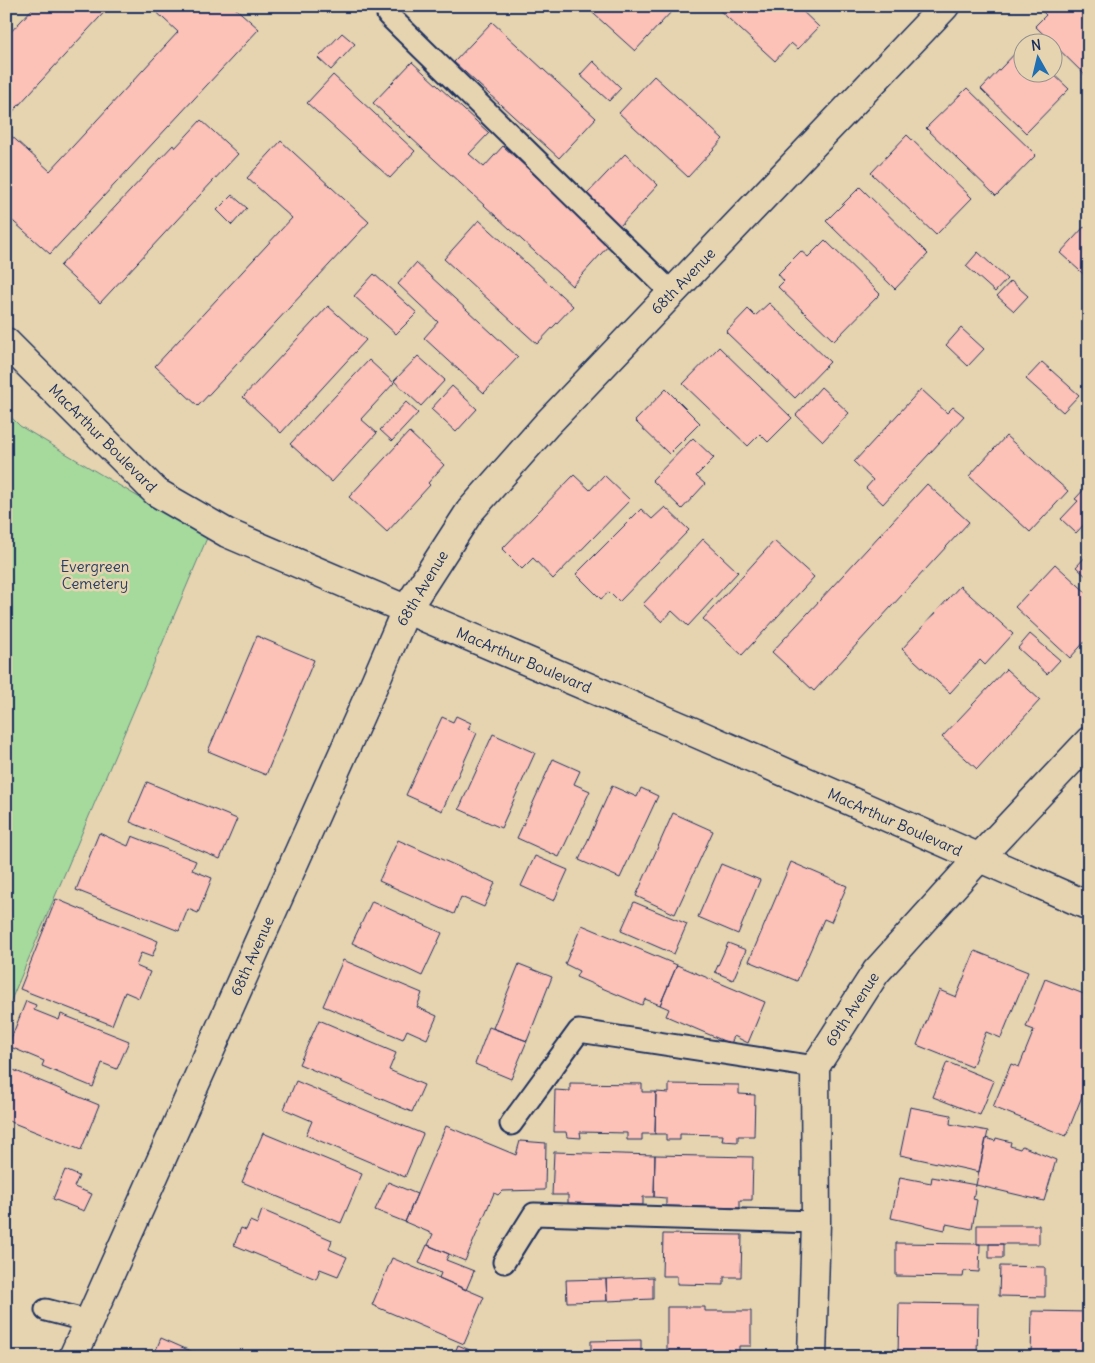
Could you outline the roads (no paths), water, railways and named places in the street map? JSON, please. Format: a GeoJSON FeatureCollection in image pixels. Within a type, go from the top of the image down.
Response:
{"type":"FeatureCollection","features":[{"type":"Feature","properties":{"kind":"street","name":"68th Avenue"},"geometry":{"type":"LineString","coordinates":[[73,1357],[406,610],[470,511],[547,424],[945,6]]}},
{"type":"Feature","properties":{"kind":"street","name":"MacArthur Boulevard"},"geometry":{"type":"LineString","coordinates":[[6,342],[156,492],[227,533],[698,734],[978,859],[1089,906]]}},
{"type":"Feature","properties":{"kind":"street","name":"69th Avenue"},"geometry":{"type":"LineString","coordinates":[[815,1067],[876,972],[978,859],[1089,741]]}},
{"type":"Feature","properties":{"kind":"street"},"geometry":{"type":"LineString","coordinates":[[812,1357],[816,1222],[815,1067]]}},
{"type":"Feature","properties":{"kind":"lane"},"geometry":{"type":"LineString","coordinates":[[388,15],[672,293]]}},
{"type":"Feature","properties":{"kind":"lane"},"geometry":{"type":"LineString","coordinates":[[511,1124],[578,1031],[815,1067]]}},
{"type":"Feature","properties":{"kind":"lane"},"geometry":{"type":"LineString","coordinates":[[504,1262],[534,1214],[816,1222]]}},
{"type":"Feature","properties":{"kind":"lane"},"geometry":{"type":"LineString","coordinates":[[46,1310],[88,1321]]}},
{"type":"Feature","properties":{"kind":"park label","name":"Evergreen Cemetery"},"geometry":{"type":"Point","coordinates":[95,574]}}]}
